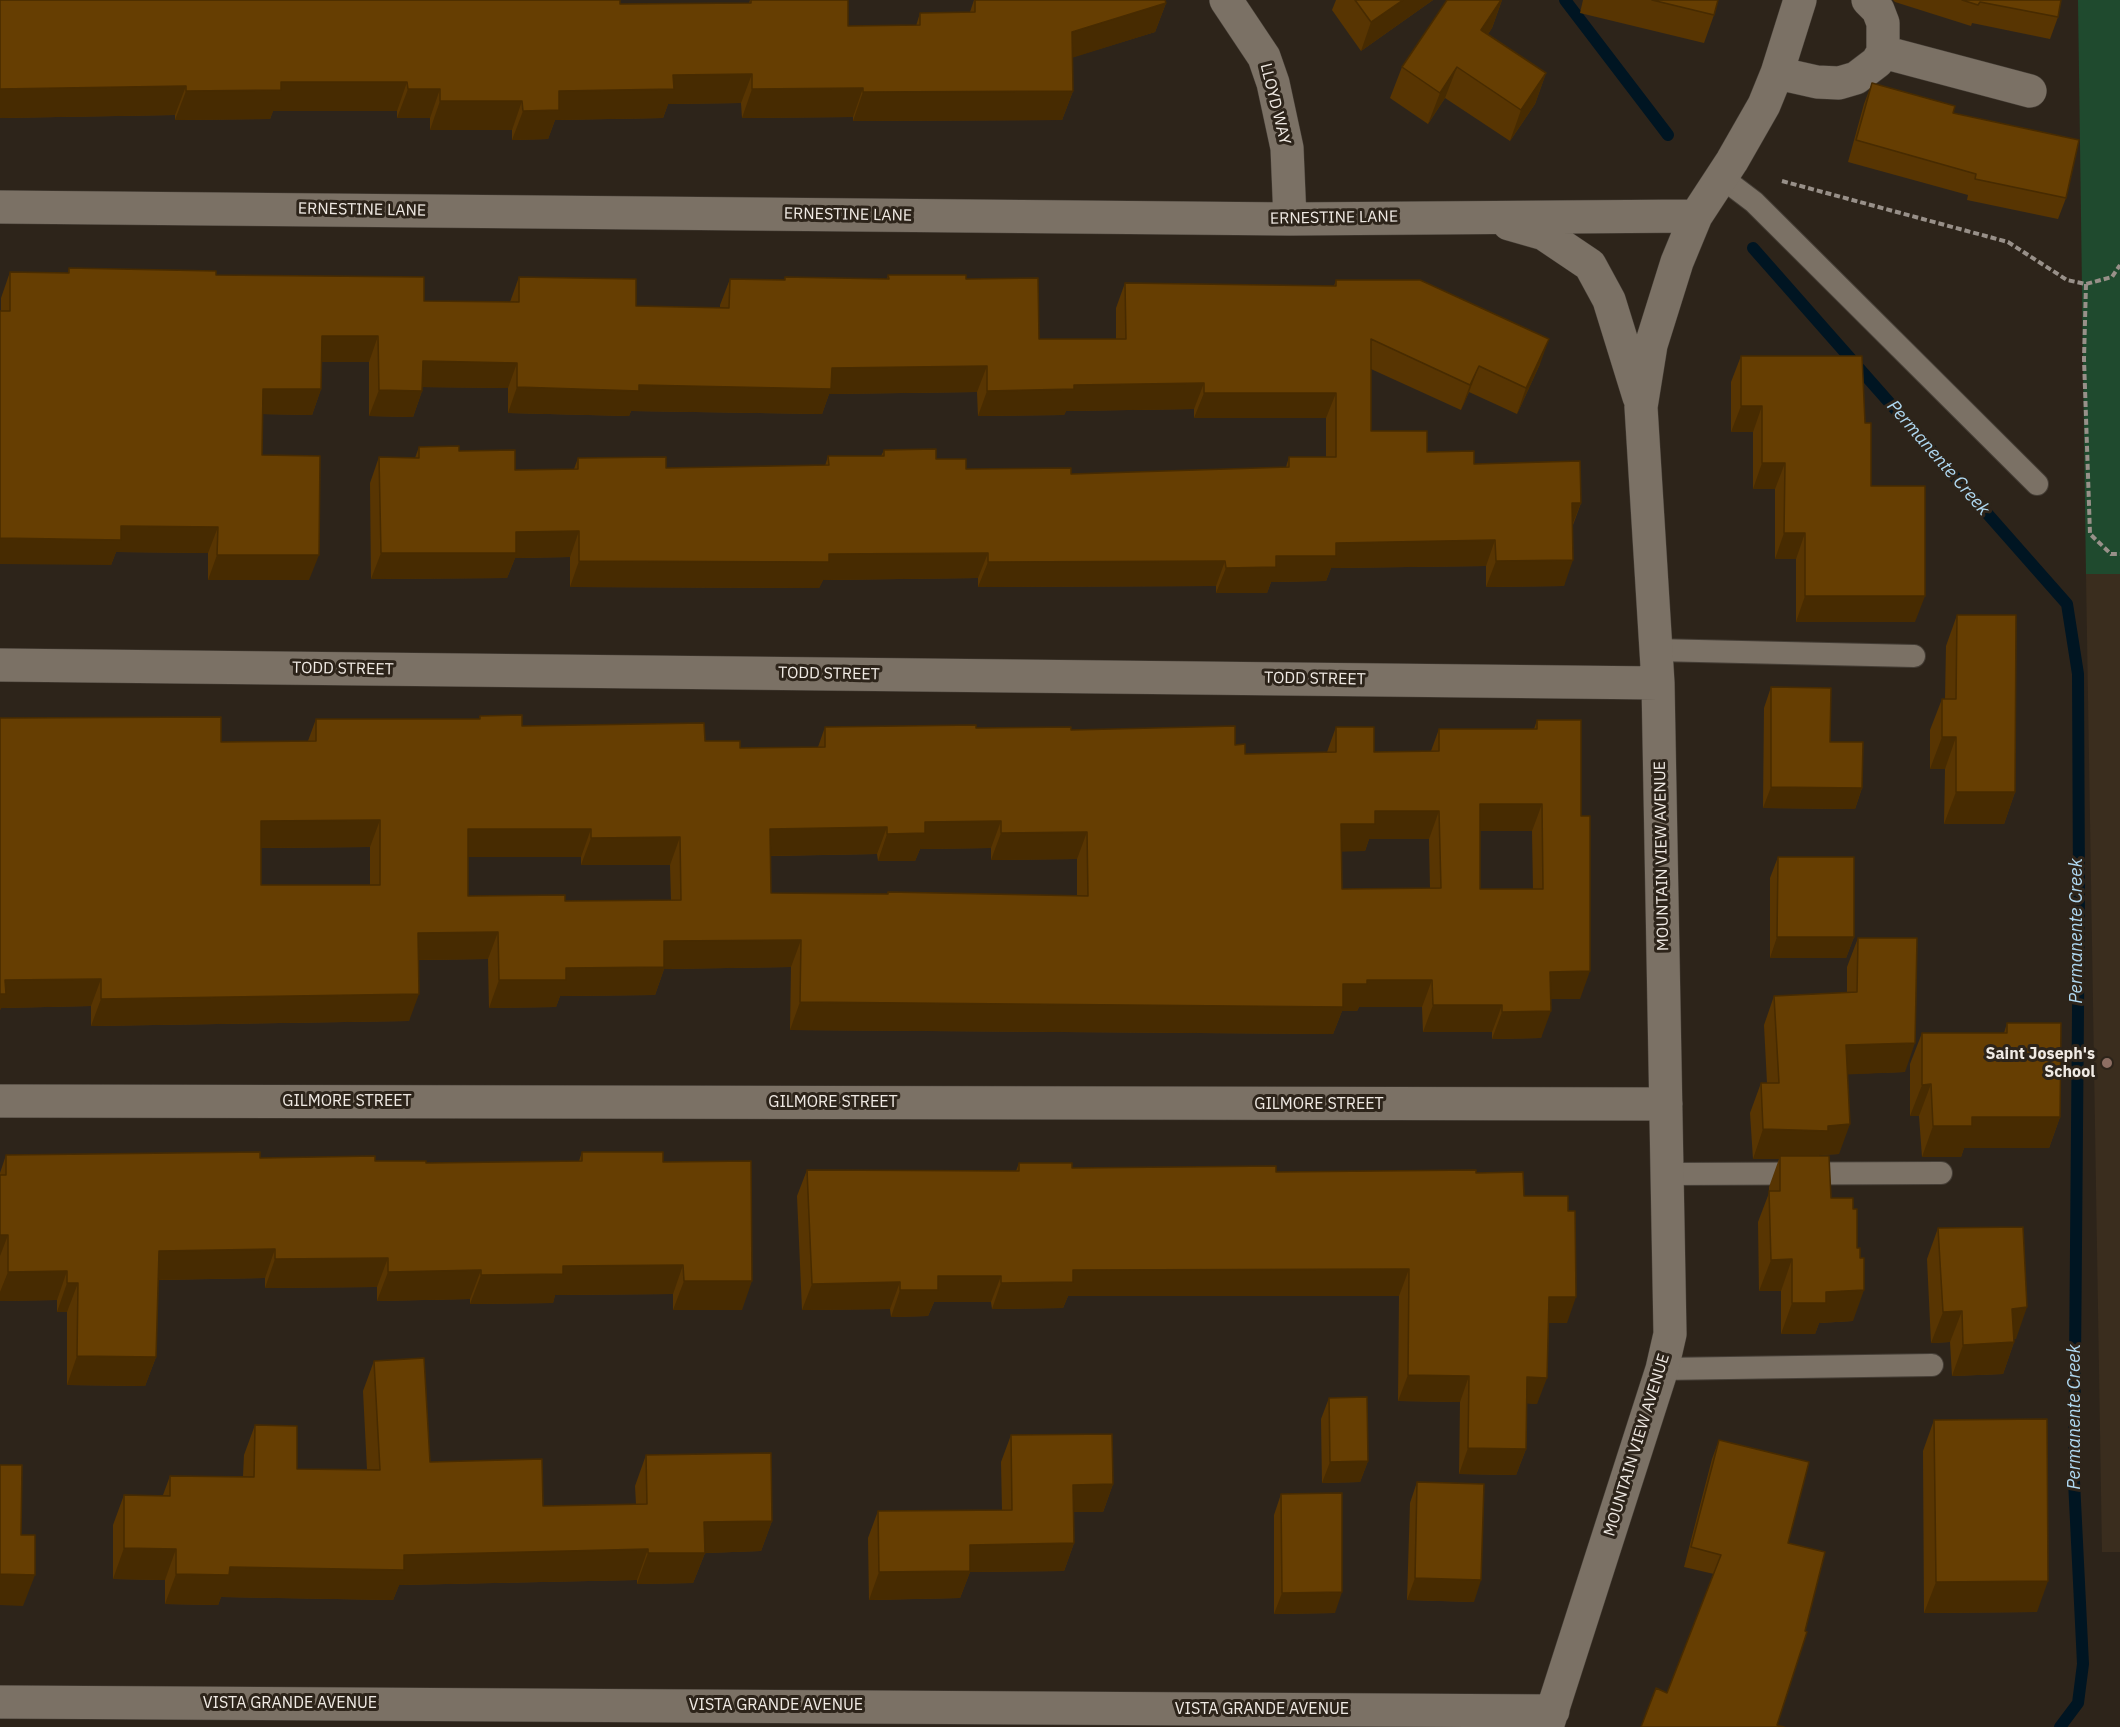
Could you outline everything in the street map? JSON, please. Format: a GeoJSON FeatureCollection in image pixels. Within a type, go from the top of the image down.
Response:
{"type":"FeatureCollection","features":[{"type":"Feature","properties":{"kind":"street","name":"LLOYD WAY"},"geometry":{"type":"LineString","coordinates":[[1226,0],[1264,57],[1273,82],[1287,148],[1290,219]]}},
{"type":"Feature","properties":{"kind":"street","name":"MOUNTAIN VIEW AVENUE"},"geometry":{"type":"LineString","coordinates":[[1550,1719],[1662,1369],[1670,1334],[1658,683],[1641,407],[1651,345],[1666,292],[1696,216],[1764,105],[1777,73],[1800,0]]}},
{"type":"Feature","properties":{"kind":"street"},"geometry":{"type":"LineString","coordinates":[[1777,73],[1817,82],[1839,82],[1863,73],[1877,62],[1882,52],[1882,24],[1878,10],[1868,0]]}},
{"type":"Feature","properties":{"kind":"street"},"geometry":{"type":"LineString","coordinates":[[1882,52],[2030,92]]}},
{"type":"Feature","properties":{"kind":"street","name":"ERNESTINE LANE"},"geometry":{"type":"LineString","coordinates":[[0,207],[1290,219],[1696,216]]}},
{"type":"Feature","properties":{"kind":"street"},"geometry":{"type":"LineString","coordinates":[[1485,216],[1544,234],[1590,265],[1601,281],[1609,300],[1641,407]]}},
{"type":"Feature","properties":{"kind":"street","name":"TODD STREET"},"geometry":{"type":"LineString","coordinates":[[0,665],[1658,683]]}},
{"type":"Feature","properties":{"kind":"street","name":"GILMORE STREET"},"geometry":{"type":"LineString","coordinates":[[0,1101],[1666,1104]]}},
{"type":"Feature","properties":{"kind":"street","name":"VISTA GRANDE AVENUE"},"geometry":{"type":"LineString","coordinates":[[0,1702],[1550,1719]]}},
{"type":"Feature","properties":{"kind":"lane"},"geometry":{"type":"LineString","coordinates":[[1721,177],[1754,202],[2037,484]]}},
{"type":"Feature","properties":{"kind":"lane"},"geometry":{"type":"LineString","coordinates":[[1656,651],[1914,656]]}},
{"type":"Feature","properties":{"kind":"lane"},"geometry":{"type":"LineString","coordinates":[[1667,1174],[1941,1173]]}},
{"type":"Feature","properties":{"kind":"lane"},"geometry":{"type":"LineString","coordinates":[[1662,1369],[1932,1365]]}},
{"type":"Feature","properties":{"kind":"path"},"geometry":{"type":"LineString","coordinates":[[1770,178],[2008,242],[2067,280],[2086,284],[2112,277],[2120,265]]}},
{"type":"Feature","properties":{"kind":"path"},"geometry":{"type":"LineString","coordinates":[[2086,284],[2084,359],[2090,534],[2111,554],[2120,554]]}},
{"type":"Feature","properties":{"kind":"shaded area","name":"Saint Joseph's School"},"geometry":{"type":"Polygon","coordinates":[[[2086,574],[2120,574],[2120,1552],[2102,1552],[2086,574]]]}},
{"type":"Feature","properties":{"kind":"green space"},"geometry":{"type":"Polygon","coordinates":[[[2078,0],[2120,0],[2120,574],[2086,574],[2078,0]]]}},
{"type":"Feature","properties":{"kind":"building"},"geometry":{"type":"Polygon","coordinates":[[[0,0],[620,0],[620,4],[848,0],[848,26],[920,25],[920,13],[975,12],[975,0],[1165,0],[1166,3],[1072,32],[1073,91],[863,92],[863,88],[752,89],[752,74],[673,75],[674,89],[559,91],[559,110],[523,111],[522,101],[440,101],[440,89],[408,89],[407,82],[281,82],[281,90],[186,91],[186,86],[0,89],[0,0]]]}},
{"type":"Feature","properties":{"kind":"building"},"geometry":{"type":"Polygon","coordinates":[[[1355,0],[1403,0],[1371,22],[1355,0]]]}},
{"type":"Feature","properties":{"kind":"building"},"geometry":{"type":"Polygon","coordinates":[[[1447,0],[1501,0],[1481,30],[1546,73],[1521,110],[1457,67],[1440,93],[1402,67],[1447,0]]]}},
{"type":"Feature","properties":{"kind":"building"},"geometry":{"type":"Polygon","coordinates":[[[1652,0],[1718,0],[1714,15],[1652,0]]]}},
{"type":"Feature","properties":{"kind":"building"},"geometry":{"type":"Polygon","coordinates":[[[1962,0],[2061,0],[2058,17],[1980,2],[1978,5],[1962,0]]]}},
{"type":"Feature","properties":{"kind":"building"},"geometry":{"type":"Polygon","coordinates":[[[1872,83],[1955,106],[1953,113],[2079,140],[2066,198],[1975,179],[1976,174],[1856,140],[1872,83]]]}},
{"type":"Feature","properties":{"kind":"building"},"geometry":{"type":"Polygon","coordinates":[[[69,268],[216,271],[216,275],[424,277],[424,301],[519,302],[519,277],[636,279],[636,306],[729,308],[730,279],[785,280],[785,277],[889,279],[888,275],[966,275],[966,279],[1038,278],[1039,339],[1126,339],[1125,283],[1336,286],[1336,280],[1420,280],[1549,339],[1526,388],[1479,366],[1470,385],[1371,339],[1371,431],[1427,431],[1427,452],[1474,451],[1474,464],[1580,461],[1581,503],[1572,503],[1573,560],[1496,561],[1495,540],[1336,543],[1336,556],[1276,556],[1276,567],[1226,568],[1225,561],[988,562],[988,553],[829,554],[829,562],[579,561],[579,531],[516,532],[516,553],[381,553],[379,457],[419,458],[419,447],[459,446],[459,451],[515,450],[515,470],[578,469],[578,458],[666,457],[666,468],[829,465],[828,456],[884,456],[884,450],[936,449],[936,459],[966,459],[966,469],[1071,468],[1071,474],[1289,467],[1289,457],[1336,457],[1336,393],[1204,393],[1204,383],[1074,385],[1074,389],[987,391],[987,366],[832,368],[831,389],[639,385],[639,391],[517,387],[517,363],[423,361],[422,391],[379,390],[378,336],[322,336],[321,389],[263,389],[262,455],[320,456],[319,555],[217,555],[218,527],[121,526],[121,540],[0,538],[0,311],[10,311],[10,272],[69,273],[69,268]]]}},
{"type":"Feature","properties":{"kind":"building"},"geometry":{"type":"Polygon","coordinates":[[[1741,356],[1862,356],[1865,423],[1871,423],[1871,486],[1925,486],[1925,596],[1805,596],[1805,533],[1784,533],[1785,463],[1762,463],[1762,406],[1741,406],[1741,356]]]}},
{"type":"Feature","properties":{"kind":"building"},"geometry":{"type":"Polygon","coordinates":[[[1957,615],[2016,615],[2015,792],[1956,792],[1956,737],[1942,737],[1942,699],[1956,699],[1957,615]]]}},
{"type":"Feature","properties":{"kind":"building"},"geometry":{"type":"Polygon","coordinates":[[[1771,687],[1831,688],[1830,742],[1863,742],[1862,788],[1771,787],[1771,687]]]}},
{"type":"Feature","properties":{"kind":"building"},"geometry":{"type":"Polygon","coordinates":[[[522,715],[522,726],[704,723],[705,741],[740,741],[740,748],[825,747],[825,727],[976,725],[976,728],[1071,727],[1071,730],[1235,726],[1235,745],[1245,744],[1245,754],[1336,752],[1336,727],[1374,727],[1374,752],[1439,751],[1439,729],[1537,729],[1537,720],[1581,720],[1581,816],[1590,816],[1590,971],[1550,972],[1551,1011],[1502,1012],[1502,1005],[1433,1005],[1432,980],[1367,980],[1367,984],[1343,984],[1343,1007],[800,1002],[801,940],[664,941],[664,967],[566,968],[566,980],[499,980],[498,932],[418,933],[419,994],[101,999],[101,979],[5,980],[6,994],[0,994],[0,718],[221,717],[221,742],[316,741],[316,719],[480,719],[480,716],[522,715]],[[1480,804],[1480,889],[1543,889],[1542,804],[1480,804]],[[1375,811],[1375,824],[1341,824],[1342,889],[1441,888],[1439,811],[1375,811]],[[380,820],[261,821],[261,885],[380,885],[380,820]],[[1001,821],[925,822],[925,833],[887,834],[887,827],[770,829],[771,893],[888,894],[888,892],[1088,896],[1087,832],[1001,833],[1001,821]],[[468,829],[468,896],[565,895],[565,901],[681,900],[680,837],[591,838],[591,829],[468,829]]]}},
{"type":"Feature","properties":{"kind":"building"},"geometry":{"type":"Polygon","coordinates":[[[1778,857],[1854,857],[1854,937],[1777,937],[1778,857]]]}},
{"type":"Feature","properties":{"kind":"building"},"geometry":{"type":"Polygon","coordinates":[[[1858,938],[1917,938],[1915,1043],[1846,1045],[1850,1124],[1828,1126],[1828,1131],[1763,1129],[1761,1083],[1779,1083],[1774,996],[1857,992],[1858,938]]]}},
{"type":"Feature","properties":{"kind":"building"},"geometry":{"type":"Polygon","coordinates":[[[2007,1023],[2061,1023],[2060,1117],[1972,1117],[1972,1126],[1933,1126],[1931,1084],[1922,1085],[1922,1033],[2007,1033],[2007,1023]]]}},
{"type":"Feature","properties":{"kind":"building"},"geometry":{"type":"Polygon","coordinates":[[[260,1152],[260,1158],[375,1156],[375,1161],[426,1161],[426,1163],[582,1161],[582,1152],[663,1152],[663,1162],[751,1161],[752,1281],[684,1281],[683,1265],[563,1266],[563,1274],[481,1275],[481,1270],[388,1272],[388,1258],[275,1259],[275,1249],[159,1251],[156,1357],[77,1356],[78,1283],[67,1283],[67,1271],[8,1272],[8,1235],[0,1235],[0,1175],[6,1175],[6,1155],[260,1152]]]}},
{"type":"Feature","properties":{"kind":"building"},"geometry":{"type":"Polygon","coordinates":[[[1780,1156],[1829,1156],[1831,1198],[1853,1198],[1853,1209],[1857,1209],[1857,1248],[1860,1248],[1860,1258],[1864,1258],[1864,1290],[1826,1292],[1826,1303],[1792,1303],[1792,1259],[1771,1260],[1769,1191],[1780,1191],[1780,1156]]]}},
{"type":"Feature","properties":{"kind":"building"},"geometry":{"type":"Polygon","coordinates":[[[1019,1163],[1072,1163],[1072,1168],[1276,1166],[1276,1172],[1476,1170],[1476,1173],[1523,1172],[1524,1196],[1568,1196],[1568,1211],[1575,1211],[1576,1297],[1549,1297],[1547,1378],[1527,1377],[1526,1449],[1468,1448],[1469,1376],[1408,1375],[1409,1269],[1073,1270],[1073,1282],[1001,1283],[1001,1276],[938,1276],[938,1290],[900,1290],[900,1282],[812,1284],[807,1170],[1019,1171],[1019,1163]]]}},
{"type":"Feature","properties":{"kind":"building"},"geometry":{"type":"Polygon","coordinates":[[[2023,1227],[2027,1307],[2012,1309],[2014,1342],[1963,1345],[1962,1311],[1943,1312],[1938,1228],[2023,1227]]]}},
{"type":"Feature","properties":{"kind":"building"},"geometry":{"type":"Polygon","coordinates":[[[424,1358],[430,1462],[542,1459],[543,1506],[647,1504],[646,1455],[771,1453],[772,1521],[704,1522],[705,1553],[648,1553],[648,1549],[404,1555],[404,1570],[230,1567],[229,1575],[176,1574],[176,1549],[124,1548],[124,1495],[170,1496],[170,1476],[254,1477],[255,1425],[297,1426],[297,1469],[380,1470],[374,1361],[424,1358]]]}},
{"type":"Feature","properties":{"kind":"building"},"geometry":{"type":"Polygon","coordinates":[[[1367,1397],[1368,1461],[1330,1462],[1329,1398],[1367,1397]]]}},
{"type":"Feature","properties":{"kind":"building"},"geometry":{"type":"Polygon","coordinates":[[[2047,1419],[2048,1581],[1936,1582],[1934,1420],[2047,1419]]]}},
{"type":"Feature","properties":{"kind":"building"},"geometry":{"type":"Polygon","coordinates":[[[1112,1434],[1113,1484],[1073,1485],[1074,1543],[970,1545],[970,1571],[879,1572],[878,1511],[1012,1510],[1011,1435],[1112,1434]]]}},
{"type":"Feature","properties":{"kind":"building"},"geometry":{"type":"Polygon","coordinates":[[[1719,1440],[1809,1462],[1788,1543],[1825,1552],[1805,1631],[1807,1632],[1777,1725],[1784,1727],[1641,1727],[1656,1688],[1667,1693],[1721,1555],[1691,1547],[1719,1440]]]}},
{"type":"Feature","properties":{"kind":"building"},"geometry":{"type":"Polygon","coordinates":[[[0,1465],[22,1465],[21,1535],[35,1535],[35,1575],[0,1574],[0,1465]]]}},
{"type":"Feature","properties":{"kind":"building"},"geometry":{"type":"Polygon","coordinates":[[[1417,1482],[1484,1484],[1481,1580],[1415,1578],[1417,1482]]]}},
{"type":"Feature","properties":{"kind":"building"},"geometry":{"type":"Polygon","coordinates":[[[1342,1493],[1342,1592],[1282,1593],[1281,1494],[1342,1493]]]}},
{"type":"Feature","properties":{"kind":"waterway","name":"Permanente Creek"},"geometry":{"type":"LineString","coordinates":[[1565,0],[1668,135]]}},
{"type":"Feature","properties":{"kind":"waterway","name":"Permanente Creek"},"geometry":{"type":"LineString","coordinates":[[1753,248],[2067,604],[2078,674],[2079,894],[2074,1481],[2083,1664],[2078,1703],[2060,1727]]}},
{"type":"Feature","properties":{"kind":"place","name":"Saint Joseph's School"},"geometry":{"type":"Point","coordinates":[2107,1063]}}]}
